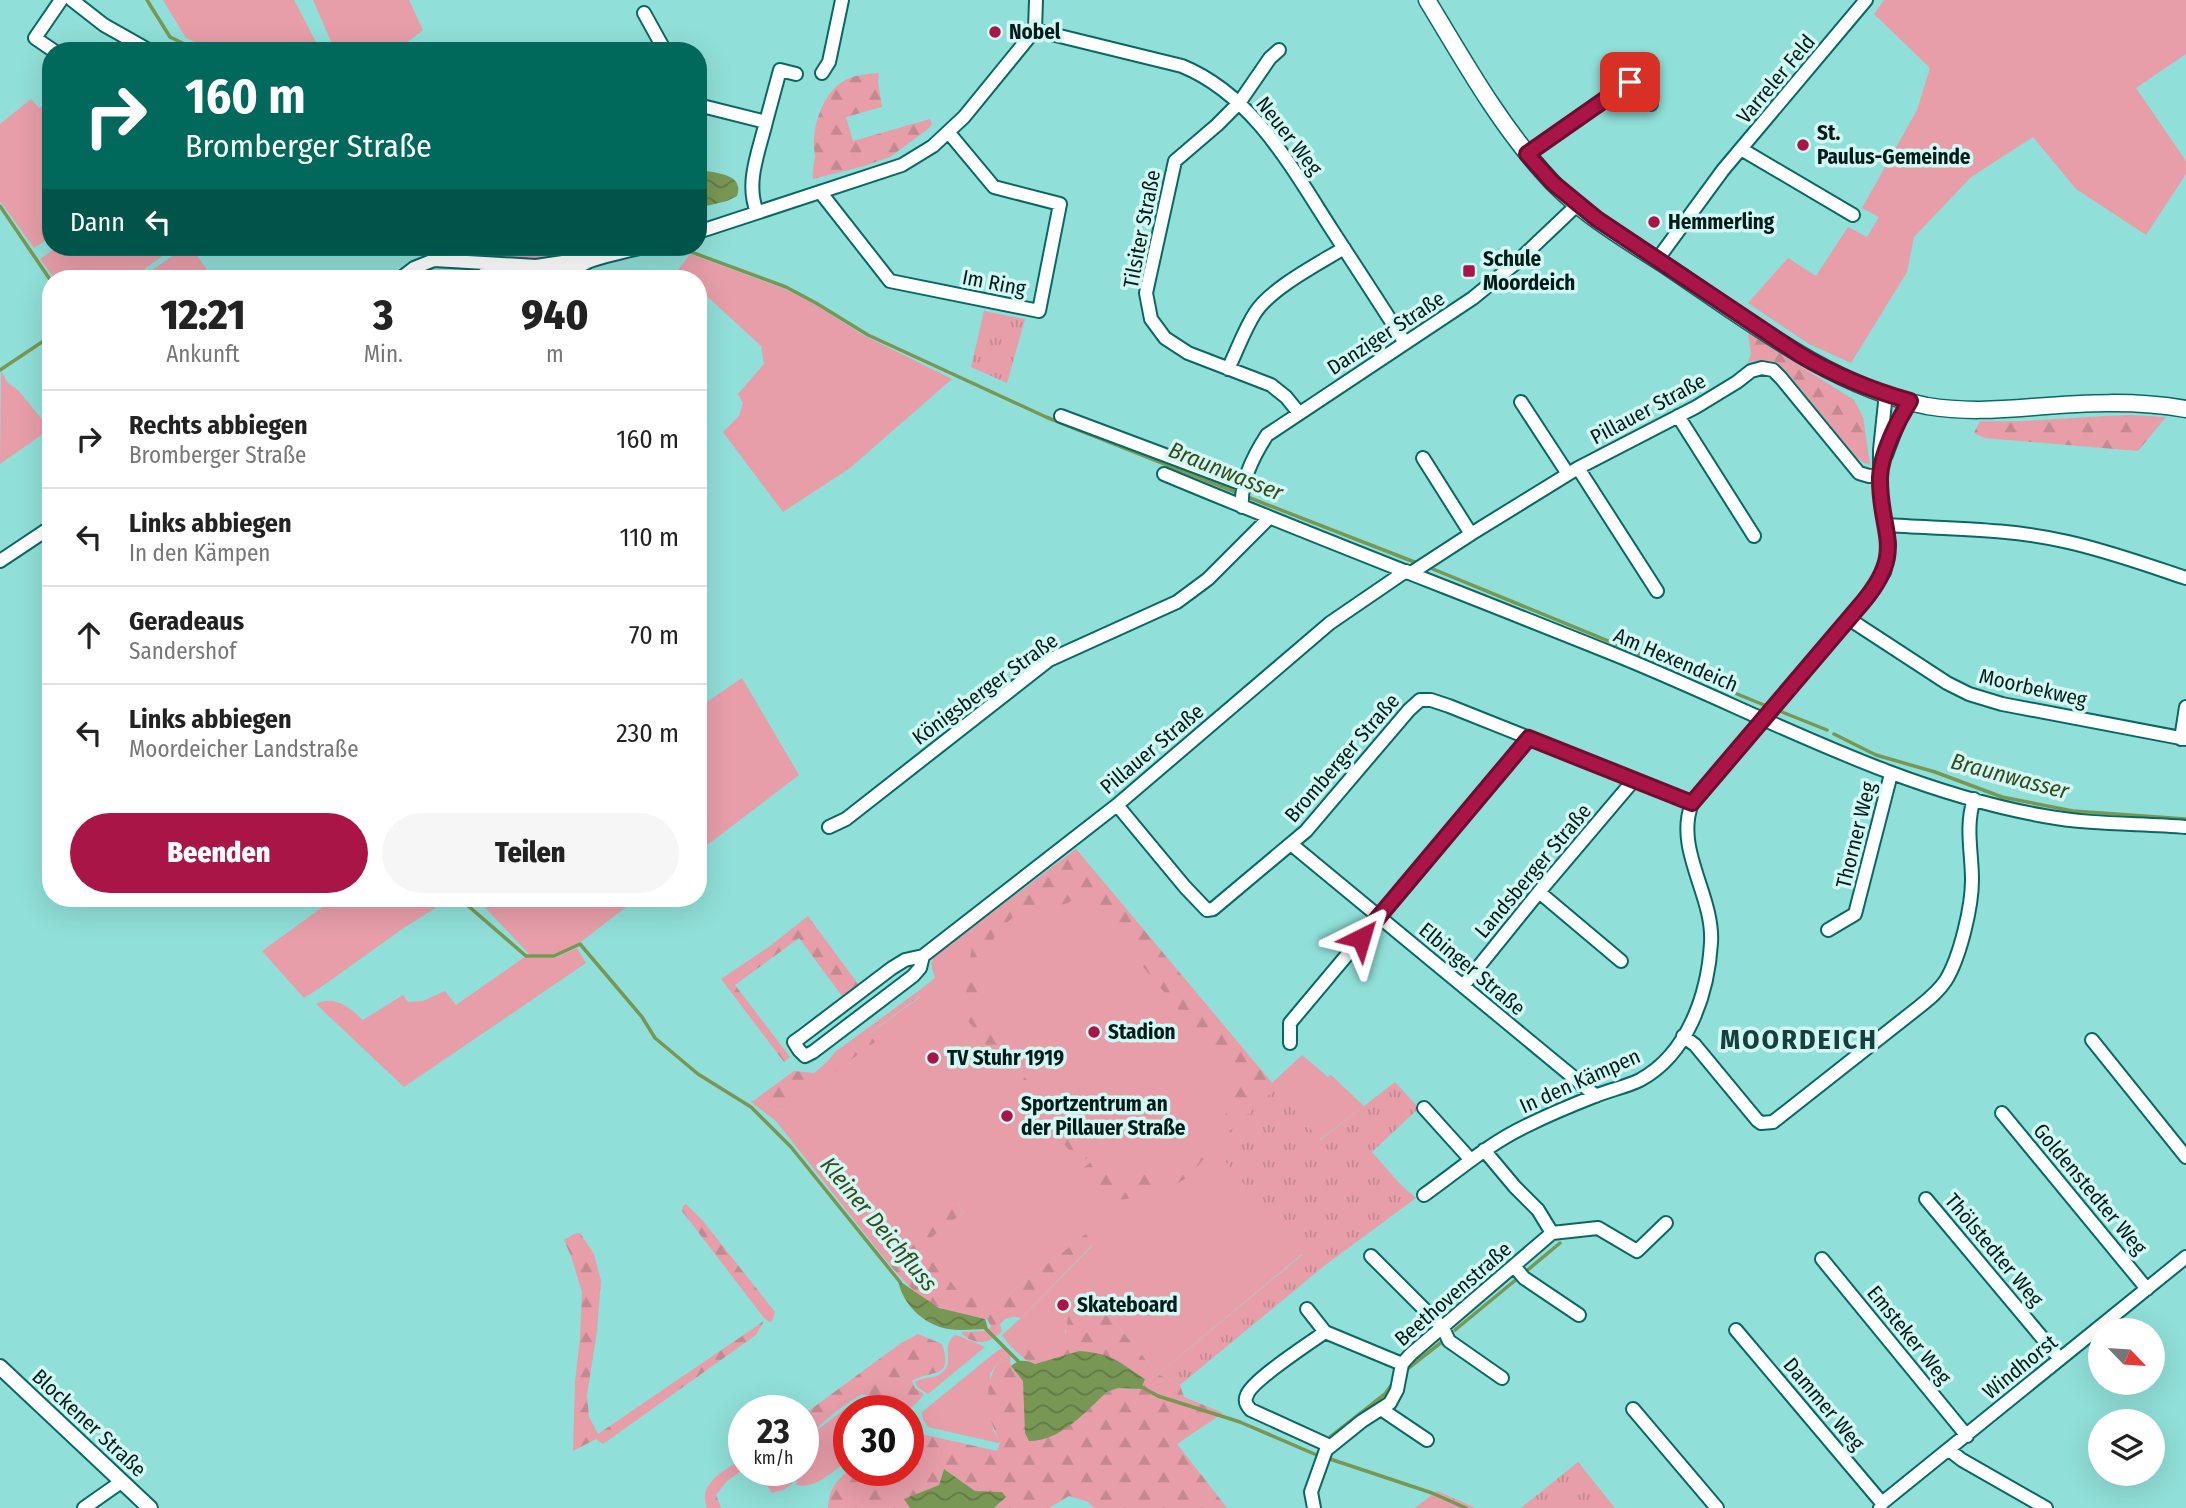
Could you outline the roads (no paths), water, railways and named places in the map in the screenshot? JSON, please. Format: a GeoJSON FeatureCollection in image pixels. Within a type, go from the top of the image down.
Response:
{"type":"FeatureCollection","features":[{"type":"Feature","properties":{"kind":"main road"},"geometry":{"type":"LineString","coordinates":[[1427,0],[1495,111],[1543,173],[1578,204],[1657,260],[1820,366],[1867,387],[1927,406],[1980,411],[2119,403],[2186,409]]}},
{"type":"Feature","properties":{"kind":"street"},"geometry":{"type":"LineString","coordinates":[[42,43],[35,38],[61,0]]}},
{"type":"Feature","properties":{"kind":"street"},"geometry":{"type":"LineString","coordinates":[[72,0],[104,24],[135,42]]}},
{"type":"Feature","properties":{"kind":"street"},"geometry":{"type":"LineString","coordinates":[[822,73],[829,62],[842,0]]}},
{"type":"Feature","properties":{"kind":"street"},"geometry":{"type":"LineString","coordinates":[[707,229],[902,165],[933,146],[949,133],[1034,30],[1036,0]]}},
{"type":"Feature","properties":{"kind":"street","name":"Varreler Feld"},"geometry":{"type":"LineString","coordinates":[[1657,260],[1703,196],[1866,0]]}},
{"type":"Feature","properties":{"kind":"street"},"geometry":{"type":"LineString","coordinates":[[643,13],[660,42]]}},
{"type":"Feature","properties":{"kind":"street","name":"Neuer Weg"},"geometry":{"type":"LineString","coordinates":[[1034,30],[1182,66],[1202,74],[1239,103],[1263,128],[1289,162],[1405,343]]}},
{"type":"Feature","properties":{"kind":"street","name":"Tilsiter Straße"},"geometry":{"type":"LineString","coordinates":[[1279,50],[1270,58],[1239,103],[1175,161],[1146,293],[1151,320],[1165,338],[1188,353],[1277,389],[1299,413]]}},
{"type":"Feature","properties":{"kind":"street"},"geometry":{"type":"LineString","coordinates":[[757,212],[751,185],[780,70],[796,74]]}},
{"type":"Feature","properties":{"kind":"street"},"geometry":{"type":"LineString","coordinates":[[1527,154],[1630,82],[1651,104]]}},
{"type":"Feature","properties":{"kind":"street"},"geometry":{"type":"LineString","coordinates":[[707,107],[766,122]]}},
{"type":"Feature","properties":{"kind":"street","name":"Im Ring"},"geometry":{"type":"LineString","coordinates":[[821,193],[890,281],[1039,311],[1060,204],[993,187],[949,133]]}},
{"type":"Feature","properties":{"kind":"street","name":"Varreler Feld"},"geometry":{"type":"LineString","coordinates":[[1741,149],[1853,215]]}},
{"type":"Feature","properties":{"kind":"street","name":"Danziger Straße"},"geometry":{"type":"LineString","coordinates":[[1242,504],[1252,461],[1267,435],[1447,316],[1494,281],[1578,204]]}},
{"type":"Feature","properties":{"kind":"street"},"geometry":{"type":"LineString","coordinates":[[1228,369],[1261,305],[1301,274],[1344,248]]}},
{"type":"Feature","properties":{"kind":"street"},"geometry":{"type":"LineString","coordinates":[[454,256],[455,260]]}},
{"type":"Feature","properties":{"kind":"street"},"geometry":{"type":"LineString","coordinates":[[571,270],[610,256]]}},
{"type":"Feature","properties":{"kind":"street"},"geometry":{"type":"LineString","coordinates":[[411,270],[435,260],[455,260],[482,264],[492,270]]}},
{"type":"Feature","properties":{"kind":"street"},"geometry":{"type":"LineString","coordinates":[[425,270],[440,261]]}},
{"type":"Feature","properties":{"kind":"street","name":"Pillauer Straße"},"geometry":{"type":"LineString","coordinates":[[923,956],[920,968],[913,976],[813,1052],[805,1056],[799,1050],[794,1042],[892,968],[905,960],[923,956],[1116,805],[1330,623],[1573,471],[1714,397],[1751,371],[1762,368],[1773,370],[1858,473],[1880,475]]}},
{"type":"Feature","properties":{"kind":"street"},"geometry":{"type":"LineString","coordinates":[[1692,803],[1873,591],[1884,572],[1889,544],[1882,508],[1880,450],[1886,393]]}},
{"type":"Feature","properties":{"kind":"street"},"geometry":{"type":"LineString","coordinates":[[1880,475],[1889,443],[1910,401]]}},
{"type":"Feature","properties":{"kind":"street"},"geometry":{"type":"LineString","coordinates":[[1521,402],[1657,591]]}},
{"type":"Feature","properties":{"kind":"street"},"geometry":{"type":"LineString","coordinates":[[1061,416],[1245,485]]}},
{"type":"Feature","properties":{"kind":"street"},"geometry":{"type":"LineString","coordinates":[[1678,416],[1754,536]]}},
{"type":"Feature","properties":{"kind":"street"},"geometry":{"type":"LineString","coordinates":[[1423,458],[1471,534]]}},
{"type":"Feature","properties":{"kind":"street","name":"Am Hexendeich"},"geometry":{"type":"LineString","coordinates":[[1164,474],[1613,654],[1891,774],[2031,814],[2067,820],[2186,827]]}},
{"type":"Feature","properties":{"kind":"street","name":"Königsberger Straße"},"geometry":{"type":"LineString","coordinates":[[829,827],[846,819],[1049,660],[1177,602],[1208,579],[1269,518]]}},
{"type":"Feature","properties":{"kind":"street"},"geometry":{"type":"LineString","coordinates":[[1886,525],[2028,535],[2066,541],[2186,578]]}},
{"type":"Feature","properties":{"kind":"street"},"geometry":{"type":"LineString","coordinates":[[0,561],[42,533]]}},
{"type":"Feature","properties":{"kind":"street","name":"Moorbekweg"},"geometry":{"type":"LineString","coordinates":[[1849,619],[1947,683],[1982,698],[2184,739]]}},
{"type":"Feature","properties":{"kind":"street","name":"Bromberger Straße"},"geometry":{"type":"LineString","coordinates":[[1116,805],[1207,910],[1213,909],[1306,831],[1409,709],[1420,700],[1431,699],[1692,803]]}},
{"type":"Feature","properties":{"kind":"street"},"geometry":{"type":"LineString","coordinates":[[2184,739],[2186,707]]}},
{"type":"Feature","properties":{"kind":"street"},"geometry":{"type":"LineString","coordinates":[[1290,1043],[1290,1023],[1529,738]]}},
{"type":"Feature","properties":{"kind":"street","name":"Thorner Weg"},"geometry":{"type":"LineString","coordinates":[[1828,930],[1855,914],[1891,774]]}},
{"type":"Feature","properties":{"kind":"street","name":"Landsberger Straße"},"geometry":{"type":"LineString","coordinates":[[1463,986],[1633,781]]}},
{"type":"Feature","properties":{"kind":"street"},"geometry":{"type":"LineString","coordinates":[[1684,1036],[1695,1045],[1753,1117],[1761,1123],[1773,1122],[1925,1002],[1944,983],[1952,968],[1965,923],[1972,882],[1969,824],[1974,799]]}},
{"type":"Feature","properties":{"kind":"street","name":"In den Kämpen"},"geometry":{"type":"LineString","coordinates":[[1424,1195],[1470,1159],[1527,1126],[1642,1079],[1662,1063],[1684,1036],[1703,993],[1711,943],[1708,905],[1692,860],[1688,838],[1692,803]]}},
{"type":"Feature","properties":{"kind":"street","name":"Elbinger Straße"},"geometry":{"type":"LineString","coordinates":[[1291,844],[1596,1096]]}},
{"type":"Feature","properties":{"kind":"street"},"geometry":{"type":"LineString","coordinates":[[1539,892],[1622,961]]}},
{"type":"Feature","properties":{"kind":"street"},"geometry":{"type":"LineString","coordinates":[[2092,1040],[2186,1157]]}},
{"type":"Feature","properties":{"kind":"street"},"geometry":{"type":"LineString","coordinates":[[1424,1108],[1470,1159]]}},
{"type":"Feature","properties":{"kind":"street","name":"Goldenstedter Weg"},"geometry":{"type":"LineString","coordinates":[[2002,1113],[2147,1289]]}},
{"type":"Feature","properties":{"kind":"street"},"geometry":{"type":"LineString","coordinates":[[1484,1150],[1538,1210],[1552,1233],[1598,1228],[1637,1251],[1666,1223]]}},
{"type":"Feature","properties":{"kind":"street","name":"Thölstedter Weg"},"geometry":{"type":"LineString","coordinates":[[1926,1199],[2060,1359]]}},
{"type":"Feature","properties":{"kind":"street","name":"Beethovenstraße"},"geometry":{"type":"LineString","coordinates":[[1324,1448],[1390,1403],[1397,1390],[1402,1366],[1443,1328],[1519,1272],[1552,1233]]}},
{"type":"Feature","properties":{"kind":"street"},"geometry":{"type":"LineString","coordinates":[[1371,1256],[1443,1328],[1449,1341],[1502,1378]]}},
{"type":"Feature","properties":{"kind":"street","name":"Windhorst"},"geometry":{"type":"LineString","coordinates":[[1881,1505],[2186,1257]]}},
{"type":"Feature","properties":{"kind":"street","name":"Emsteker Weg"},"geometry":{"type":"LineString","coordinates":[[1822,1259],[1967,1436]]}},
{"type":"Feature","properties":{"kind":"street"},"geometry":{"type":"LineString","coordinates":[[1519,1272],[1579,1315]]}},
{"type":"Feature","properties":{"kind":"street"},"geometry":{"type":"LineString","coordinates":[[1307,1309],[1325,1332],[1402,1366]]}},
{"type":"Feature","properties":{"kind":"street","name":"Dammer Weg"},"geometry":{"type":"LineString","coordinates":[[1736,1330],[1881,1505]]}},
{"type":"Feature","properties":{"kind":"street"},"geometry":{"type":"LineString","coordinates":[[1314,1508],[1311,1492],[1324,1448],[1251,1410],[1246,1405],[1245,1397],[1257,1383],[1325,1332]]}},
{"type":"Feature","properties":{"kind":"street","name":"Blockener Straße"},"geometry":{"type":"LineString","coordinates":[[0,1367],[150,1508]]}},
{"type":"Feature","properties":{"kind":"street"},"geometry":{"type":"LineString","coordinates":[[1381,1409],[1427,1440]]}},
{"type":"Feature","properties":{"kind":"street"},"geometry":{"type":"LineString","coordinates":[[1633,1409],[1717,1508]]}},
{"type":"Feature","properties":{"kind":"street"},"geometry":{"type":"LineString","coordinates":[[1949,1450],[2046,1508]]}},
{"type":"Feature","properties":{"kind":"street"},"geometry":{"type":"LineString","coordinates":[[84,1508],[121,1482]]}},
{"type":"Feature","properties":{"kind":"water"},"geometry":{"type":"Polygon","coordinates":[[[707,171],[733,178],[737,183],[737,196],[707,206],[707,171]]]}},
{"type":"Feature","properties":{"kind":"water"},"geometry":{"type":"Polygon","coordinates":[[[898,1280],[939,1308],[985,1319],[988,1329],[953,1330],[931,1323],[909,1305],[898,1280]]]}},
{"type":"Feature","properties":{"kind":"water"},"geometry":{"type":"Polygon","coordinates":[[[1079,1351],[1108,1356],[1121,1363],[1145,1379],[1141,1389],[1118,1388],[1107,1392],[1062,1431],[1041,1440],[1029,1441],[1025,1433],[1023,1381],[1011,1366],[1023,1361],[1035,1364],[1079,1351]]]}},
{"type":"Feature","properties":{"kind":"water"},"geometry":{"type":"Polygon","coordinates":[[[944,1469],[975,1491],[1002,1492],[1006,1497],[994,1508],[910,1508],[904,1499],[939,1485],[944,1469]]]}},
{"type":"Feature","properties":{"kind":"waterway","name":"Braunwasser"},"geometry":{"type":"LineString","coordinates":[[147,0],[170,37],[180,42]]}},
{"type":"Feature","properties":{"kind":"waterway","name":"Kleiner Deichfluss"},"geometry":{"type":"LineString","coordinates":[[0,206],[44,270]]}},
{"type":"Feature","properties":{"kind":"waterway","name":"Braunwasser"},"geometry":{"type":"LineString","coordinates":[[702,256],[786,287],[868,335],[1046,417],[1238,493]]}},
{"type":"Feature","properties":{"kind":"waterway","name":"Kleiner Deichfluss"},"geometry":{"type":"LineString","coordinates":[[0,370],[42,342]]}},
{"type":"Feature","properties":{"kind":"waterway","name":"Braunwasser"},"geometry":{"type":"LineString","coordinates":[[1245,496],[1417,563]]}},
{"type":"Feature","properties":{"kind":"waterway","name":"Braunwasser"},"geometry":{"type":"LineString","coordinates":[[1428,567],[1764,705]]}},
{"type":"Feature","properties":{"kind":"waterway","name":"Braunwasser"},"geometry":{"type":"LineString","coordinates":[[1782,712],[1827,730]]}},
{"type":"Feature","properties":{"kind":"waterway","name":"Braunwasser"},"geometry":{"type":"LineString","coordinates":[[1834,734],[1876,755],[1935,772],[2002,797],[2073,811],[2186,819]]}},
{"type":"Feature","properties":{"kind":"waterway","name":"Kleiner Deichfluss"},"geometry":{"type":"LineString","coordinates":[[469,907],[526,956],[554,956],[580,944],[642,1017],[655,1038],[698,1074],[751,1107],[791,1147],[900,1282]]}},
{"type":"Feature","properties":{"kind":"waterway"},"geometry":{"type":"LineString","coordinates":[[1524,1273],[1560,1243]]}},
{"type":"Feature","properties":{"kind":"waterway"},"geometry":{"type":"LineString","coordinates":[[1455,1330],[1518,1278]]}},
{"type":"Feature","properties":{"kind":"waterway","name":"Kleiner Deichfluss"},"geometry":{"type":"LineString","coordinates":[[984,1327],[1020,1363]]}},
{"type":"Feature","properties":{"kind":"waterway"},"geometry":{"type":"LineString","coordinates":[[1406,1370],[1443,1341]]}},
{"type":"Feature","properties":{"kind":"waterway"},"geometry":{"type":"LineString","coordinates":[[1325,1441],[1385,1394],[1395,1380]]}},
{"type":"Feature","properties":{"kind":"waterway","name":"Kleiner Deichfluss"},"geometry":{"type":"LineString","coordinates":[[1138,1385],[1158,1396],[1240,1422],[1319,1456]]}},
{"type":"Feature","properties":{"kind":"waterway","name":"Kleiner Deichfluss"},"geometry":{"type":"LineString","coordinates":[[1327,1458],[1432,1493],[1466,1508]]}},
{"type":"Feature","properties":{"kind":"place","name":"Nobel"},"geometry":{"type":"Point","coordinates":[995,32]}},
{"type":"Feature","properties":{"kind":"place","name":"St. Paulus-Gemeinde"},"geometry":{"type":"Point","coordinates":[1803,145]}},
{"type":"Feature","properties":{"kind":"place","name":"Hemmerling"},"geometry":{"type":"Point","coordinates":[1654,222]}},
{"type":"Feature","properties":{"kind":"place","name":"Schule Moordeich"},"geometry":{"type":"Point","coordinates":[1469,271]}},
{"type":"Feature","properties":{"kind":"place","name":"Stadion"},"geometry":{"type":"Point","coordinates":[1094,1032]}},
{"type":"Feature","properties":{"kind":"place","name":"TV Stuhr 1919"},"geometry":{"type":"Point","coordinates":[933,1058]}},
{"type":"Feature","properties":{"kind":"place","name":"Sportzentrum an der Pillauer Straße"},"geometry":{"type":"Point","coordinates":[1007,1116]}},
{"type":"Feature","properties":{"kind":"place","name":"Skateboard"},"geometry":{"type":"Point","coordinates":[1063,1305]}},
{"type":"Feature","properties":{"kind":"district","name":"MOORDEICH"},"geometry":{"type":"Point","coordinates":[1799,1039]}}]}
